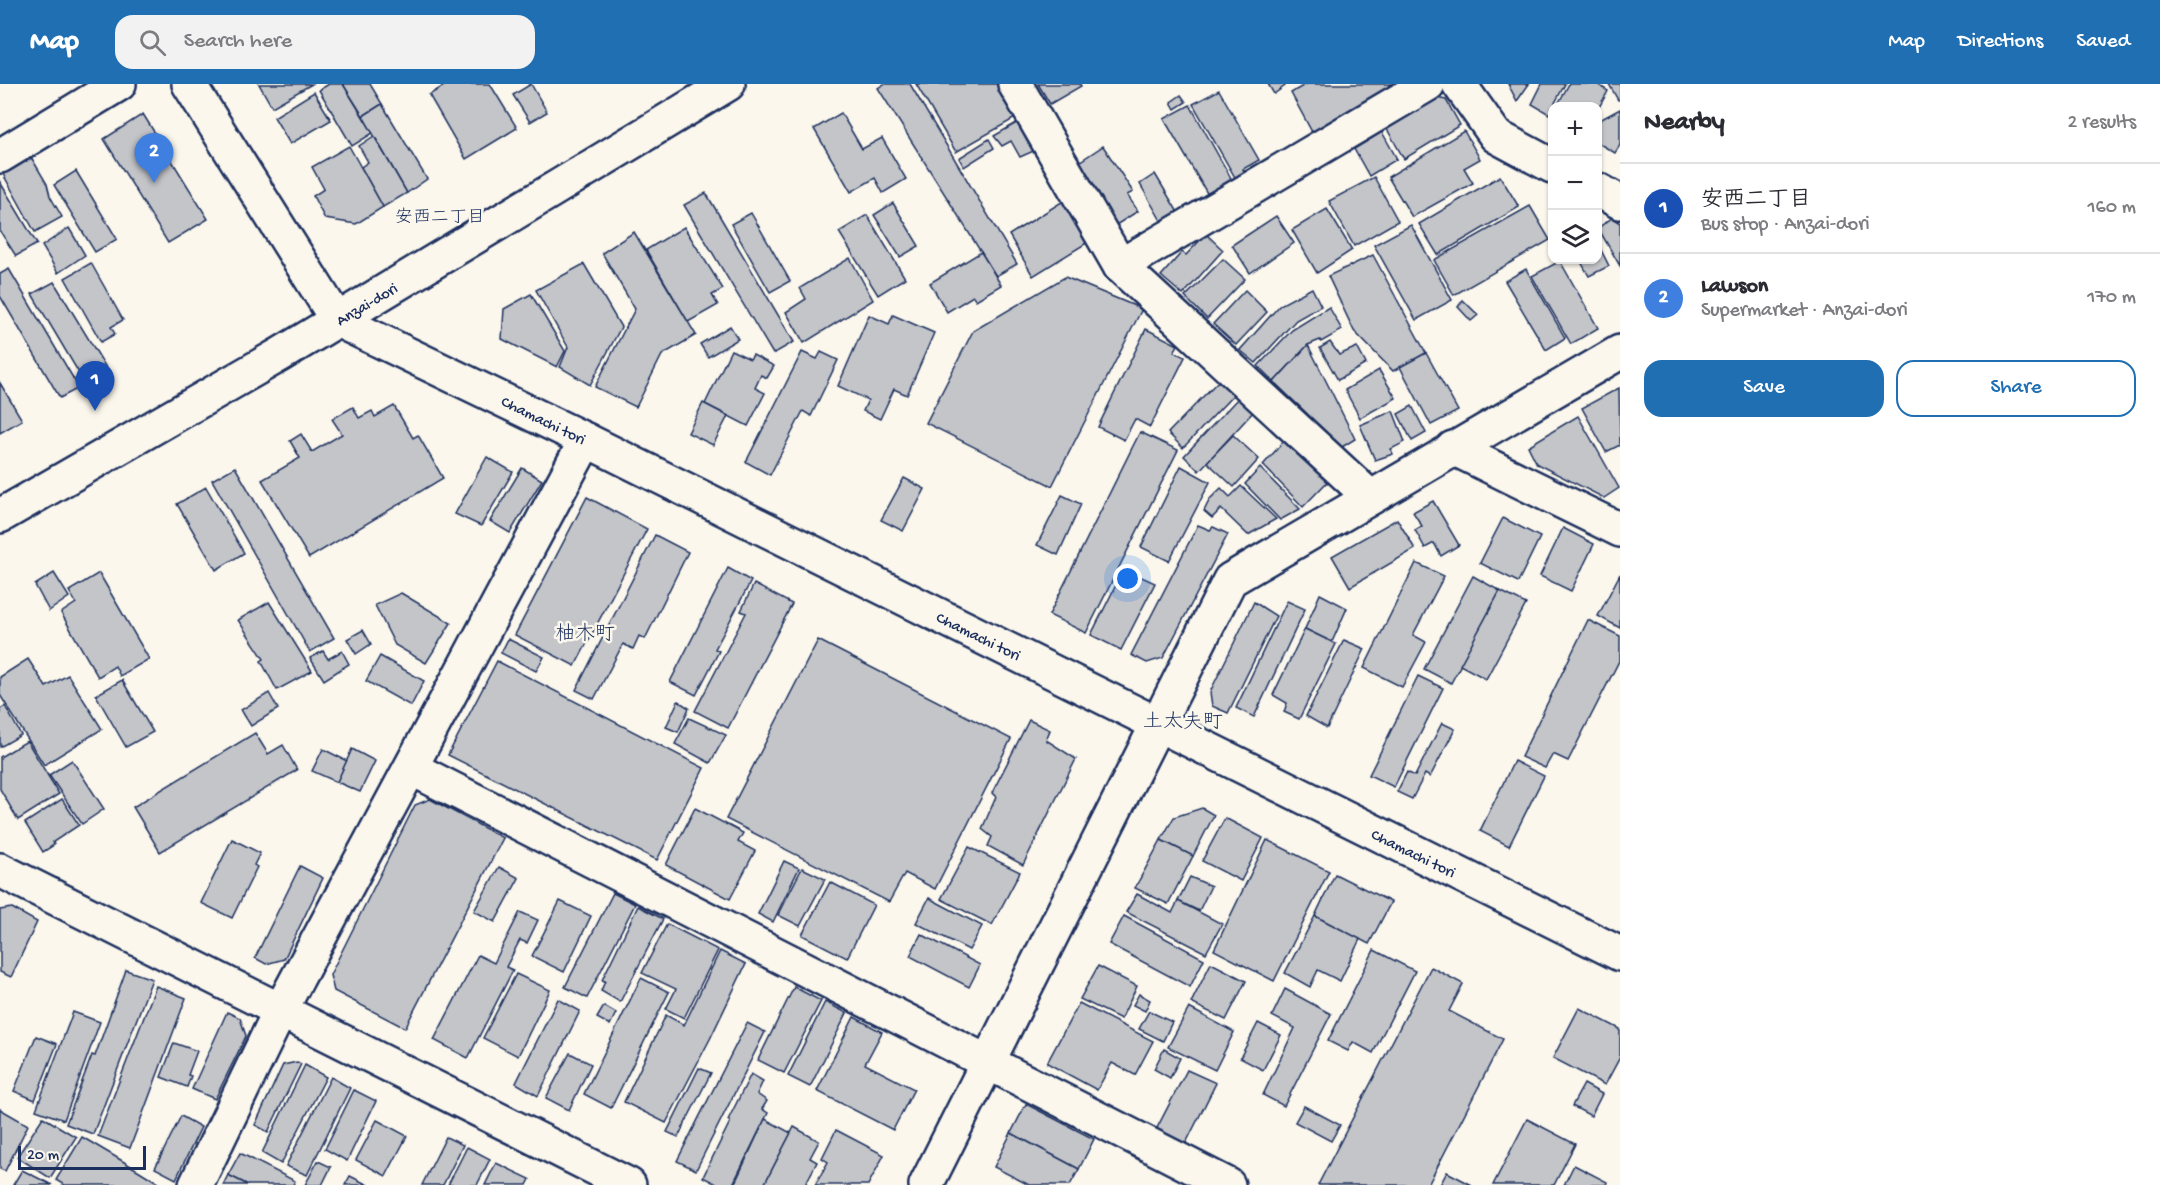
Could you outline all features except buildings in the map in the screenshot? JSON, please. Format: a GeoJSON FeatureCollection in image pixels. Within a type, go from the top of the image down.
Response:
{"type":"FeatureCollection","features":[{"type":"Feature","properties":{"kind":"street"},"geometry":{"type":"LineString","coordinates":[[0,156],[119,84]]}},
{"type":"Feature","properties":{"kind":"street"},"geometry":{"type":"LineString","coordinates":[[189,84],[337,320]]}},
{"type":"Feature","properties":{"kind":"street","name":"Anzai-dori"},"geometry":{"type":"LineString","coordinates":[[0,516],[337,320],[696,92],[728,84]]}},
{"type":"Feature","properties":{"kind":"street"},"geometry":{"type":"LineString","coordinates":[[1015,84],[1120,266],[1370,497]]}},
{"type":"Feature","properties":{"kind":"street"},"geometry":{"type":"LineString","coordinates":[[1120,266],[1428,84]]}},
{"type":"Feature","properties":{"kind":"street"},"geometry":{"type":"LineString","coordinates":[[1459,84],[1496,136],[1548,164]]}},
{"type":"Feature","properties":{"kind":"street"},"geometry":{"type":"LineString","coordinates":[[1602,192],[1620,202]]}},
{"type":"Feature","properties":{"kind":"street","name":"Chamachi tori"},"geometry":{"type":"LineString","coordinates":[[337,320],[586,440],[1620,954]]}},
{"type":"Feature","properties":{"kind":"street"},"geometry":{"type":"LineString","coordinates":[[926,1185],[1230,580],[1620,352]]}},
{"type":"Feature","properties":{"kind":"street"},"geometry":{"type":"LineString","coordinates":[[196,1185],[280,1011],[586,440]]}},
{"type":"Feature","properties":{"kind":"street"},"geometry":{"type":"LineString","coordinates":[[1453,448],[1620,530]]}},
{"type":"Feature","properties":{"kind":"street"},"geometry":{"type":"LineString","coordinates":[[411,768],[1228,1185]]}},
{"type":"Feature","properties":{"kind":"street"},"geometry":{"type":"LineString","coordinates":[[2,874],[629,1185]]}},
{"type":"Feature","properties":{"kind":"place","name":"Lawson"},"geometry":{"type":"Point","coordinates":[154,183]}},
{"type":"Feature","properties":{"kind":"place","name":"安西二丁目"},"geometry":{"type":"Point","coordinates":[95,411]}},
{"type":"Feature","properties":{"kind":"district","name":"安西二丁目"},"geometry":{"type":"Point","coordinates":[440,216]}},
{"type":"Feature","properties":{"kind":"district","name":"柚木町"},"geometry":{"type":"Point","coordinates":[585,632]}},
{"type":"Feature","properties":{"kind":"district","name":"土太夫町"},"geometry":{"type":"Point","coordinates":[1183,720]}}]}
